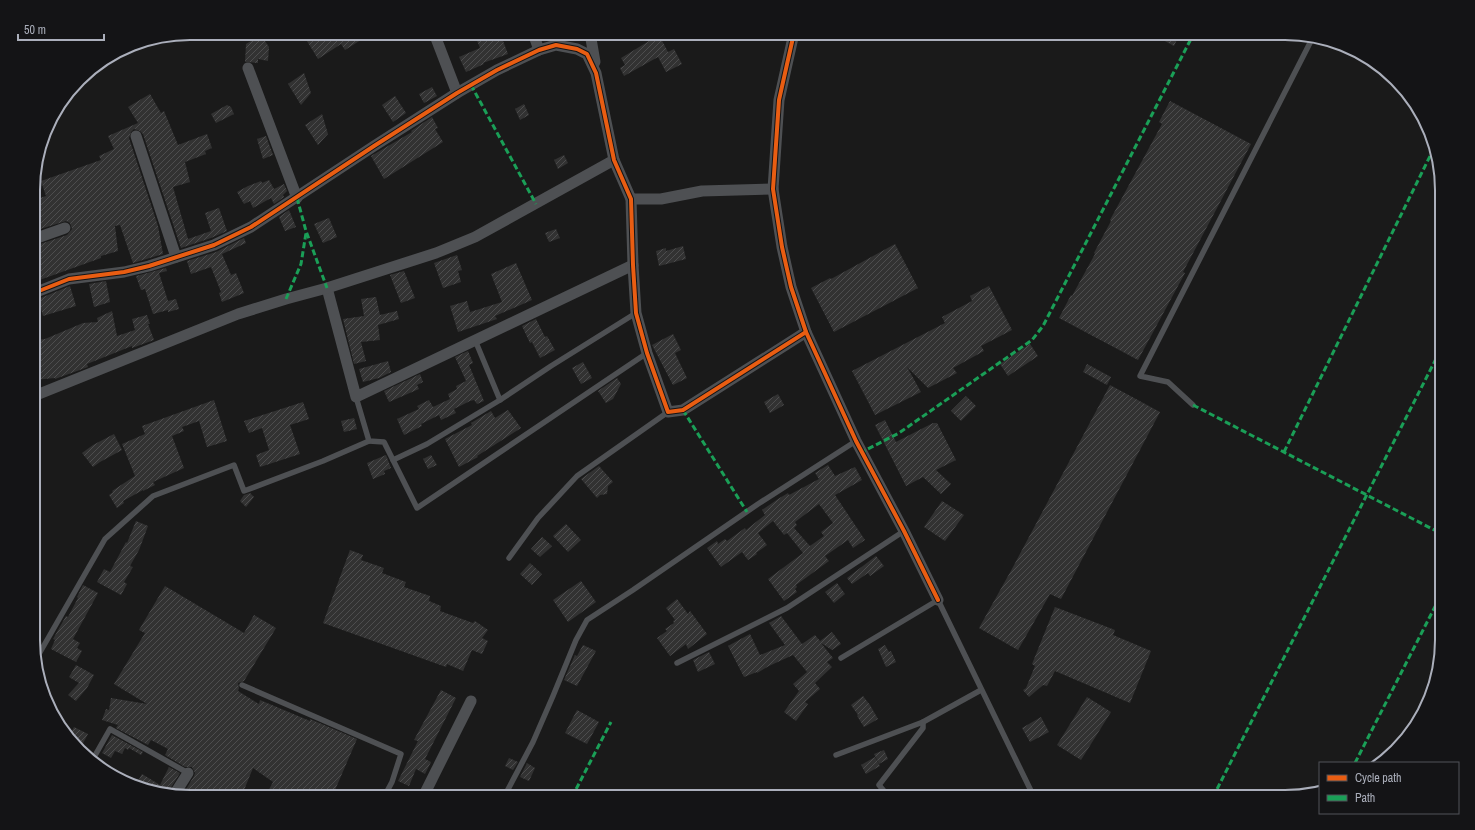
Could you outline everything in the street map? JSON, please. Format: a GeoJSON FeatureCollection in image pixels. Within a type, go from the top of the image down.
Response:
{"type":"FeatureCollection","features":[{"type":"Feature","properties":{"kind":"street"},"geometry":{"type":"LineString","coordinates":[[437,40],[456,93]]}},
{"type":"Feature","properties":{"kind":"street"},"geometry":{"type":"LineString","coordinates":[[536,40],[540,50]]}},
{"type":"Feature","properties":{"kind":"street"},"geometry":{"type":"LineString","coordinates":[[591,40],[614,160],[630,199],[636,313],[647,353],[668,412],[683,410],[806,332]]}},
{"type":"Feature","properties":{"kind":"street"},"geometry":{"type":"LineString","coordinates":[[792,40],[779,100],[773,189],[782,246],[791,287],[806,332],[856,441],[904,531],[938,600]]}},
{"type":"Feature","properties":{"kind":"street"},"geometry":{"type":"LineString","coordinates":[[40,291],[69,279],[124,272],[176,258],[214,245],[251,227],[456,93],[497,70],[540,50],[556,45],[577,49],[587,54],[596,72]]}},
{"type":"Feature","properties":{"kind":"street"},"geometry":{"type":"LineString","coordinates":[[248,68],[297,198]]}},
{"type":"Feature","properties":{"kind":"street"},"geometry":{"type":"LineString","coordinates":[[136,136],[176,258]]}},
{"type":"Feature","properties":{"kind":"street"},"geometry":{"type":"LineString","coordinates":[[40,394],[238,314],[327,288],[436,253],[475,237],[614,160]]}},
{"type":"Feature","properties":{"kind":"street"},"geometry":{"type":"LineString","coordinates":[[630,199],[661,199],[702,191],[773,189]]}},
{"type":"Feature","properties":{"kind":"street"},"geometry":{"type":"LineString","coordinates":[[40,237],[65,228]]}},
{"type":"Feature","properties":{"kind":"street"},"geometry":{"type":"LineString","coordinates":[[327,288],[356,397],[633,266]]}},
{"type":"Feature","properties":{"kind":"street"},"geometry":{"type":"LineString","coordinates":[[426,790],[471,700]]}},
{"type":"Feature","properties":{"kind":"street"},"geometry":{"type":"LineString","coordinates":[[177,790],[188,773]]}},
{"type":"Feature","properties":{"kind":"lane"},"geometry":{"type":"LineString","coordinates":[[1193,405],[1168,382],[1140,376],[1310,42]]}},
{"type":"Feature","properties":{"kind":"lane"},"geometry":{"type":"LineString","coordinates":[[393,460],[427,444],[500,400],[636,313]]}},
{"type":"Feature","properties":{"kind":"lane"},"geometry":{"type":"LineString","coordinates":[[475,340],[500,400]]}},
{"type":"Feature","properties":{"kind":"lane"},"geometry":{"type":"LineString","coordinates":[[40,652],[105,539],[152,496],[234,465],[244,490],[323,461],[369,441],[384,442],[417,508],[647,353]]}},
{"type":"Feature","properties":{"kind":"lane"},"geometry":{"type":"LineString","coordinates":[[356,397],[369,441]]}},
{"type":"Feature","properties":{"kind":"lane"},"geometry":{"type":"LineString","coordinates":[[509,558],[538,518],[577,476],[668,412]]}},
{"type":"Feature","properties":{"kind":"lane"},"geometry":{"type":"LineString","coordinates":[[508,790],[532,742],[576,640],[587,620],[747,512],[856,441]]}},
{"type":"Feature","properties":{"kind":"lane"},"geometry":{"type":"LineString","coordinates":[[677,663],[787,608],[904,531]]}},
{"type":"Feature","properties":{"kind":"lane"},"geometry":{"type":"LineString","coordinates":[[841,658],[938,600],[1031,790]]}},
{"type":"Feature","properties":{"kind":"lane"},"geometry":{"type":"LineString","coordinates":[[242,685],[401,754],[392,782],[388,790]]}},
{"type":"Feature","properties":{"kind":"lane"},"geometry":{"type":"LineString","coordinates":[[836,755],[923,722],[981,690]]}},
{"type":"Feature","properties":{"kind":"lane"},"geometry":{"type":"LineString","coordinates":[[883,790],[879,785],[924,728],[923,722]]}},
{"type":"Feature","properties":{"kind":"lane"},"geometry":{"type":"LineString","coordinates":[[95,756],[110,729],[188,773]]}},
{"type":"Feature","properties":{"kind":"building"},"geometry":{"type":"Polygon","coordinates":[[[253,40],[264,40],[269,47],[268,61],[258,59],[258,63],[245,62],[246,44],[253,40]]]}},
{"type":"Feature","properties":{"kind":"building"},"geometry":{"type":"Polygon","coordinates":[[[306,40],[361,40],[345,50],[341,44],[318,59],[306,40]]]}},
{"type":"Feature","properties":{"kind":"building"},"geometry":{"type":"Polygon","coordinates":[[[477,40],[503,40],[508,54],[483,63],[484,64],[466,72],[459,57],[480,48],[477,40]]]}},
{"type":"Feature","properties":{"kind":"building"},"geometry":{"type":"Polygon","coordinates":[[[651,40],[662,40],[668,52],[674,49],[682,64],[666,72],[658,57],[624,76],[620,68],[625,65],[621,58],[651,40]]]}},
{"type":"Feature","properties":{"kind":"building"},"geometry":{"type":"Polygon","coordinates":[[[1163,40],[1177,40],[1174,46],[1163,40]]]}},
{"type":"Feature","properties":{"kind":"building"},"geometry":{"type":"Polygon","coordinates":[[[304,73],[311,93],[301,105],[288,84],[304,73]]]}},
{"type":"Feature","properties":{"kind":"building"},"geometry":{"type":"Polygon","coordinates":[[[432,87],[437,96],[424,103],[419,94],[432,87]]]}},
{"type":"Feature","properties":{"kind":"building"},"geometry":{"type":"Polygon","coordinates":[[[150,94],[161,113],[164,111],[178,145],[207,134],[212,148],[205,151],[206,154],[185,162],[190,182],[173,187],[188,239],[211,231],[205,213],[219,208],[227,231],[181,248],[143,134],[134,129],[129,138],[158,226],[163,254],[133,263],[120,225],[115,226],[118,251],[101,256],[101,258],[40,280],[40,244],[67,235],[72,229],[70,223],[66,221],[40,229],[40,198],[46,196],[41,181],[101,160],[99,156],[114,149],[108,136],[138,123],[128,107],[150,94]]]}},
{"type":"Feature","properties":{"kind":"building"},"geometry":{"type":"Polygon","coordinates":[[[395,96],[406,113],[393,122],[382,105],[395,96]]]}},
{"type":"Feature","properties":{"kind":"building"},"geometry":{"type":"Polygon","coordinates":[[[1170,101],[1251,144],[1183,272],[1185,273],[1138,360],[1059,318],[1095,254],[1094,253],[1111,221],[1110,220],[1162,124],[1159,122],[1170,101]]]}},
{"type":"Feature","properties":{"kind":"building"},"geometry":{"type":"Polygon","coordinates":[[[524,104],[529,115],[520,120],[515,109],[524,104]]]}},
{"type":"Feature","properties":{"kind":"building"},"geometry":{"type":"Polygon","coordinates":[[[227,105],[231,107],[234,114],[216,123],[211,114],[227,105]]]}},
{"type":"Feature","properties":{"kind":"building"},"geometry":{"type":"Polygon","coordinates":[[[322,114],[328,134],[318,145],[305,125],[322,114]]]}},
{"type":"Feature","properties":{"kind":"building"},"geometry":{"type":"Polygon","coordinates":[[[432,117],[438,128],[435,129],[443,142],[384,179],[371,156],[412,132],[411,131],[432,117]]]}},
{"type":"Feature","properties":{"kind":"building"},"geometry":{"type":"Polygon","coordinates":[[[266,136],[273,155],[263,159],[257,139],[266,136]]]}},
{"type":"Feature","properties":{"kind":"building"},"geometry":{"type":"Polygon","coordinates":[[[564,155],[568,163],[558,169],[554,160],[564,155]]]}},
{"type":"Feature","properties":{"kind":"building"},"geometry":{"type":"Polygon","coordinates":[[[269,180],[274,189],[284,184],[287,191],[283,195],[284,197],[274,204],[271,198],[253,208],[250,201],[244,204],[237,192],[261,181],[262,183],[269,180]]]}},
{"type":"Feature","properties":{"kind":"building"},"geometry":{"type":"Polygon","coordinates":[[[289,210],[296,227],[285,231],[279,217],[289,210]]]}},
{"type":"Feature","properties":{"kind":"building"},"geometry":{"type":"Polygon","coordinates":[[[329,218],[337,237],[323,243],[314,224],[329,218]]]}},
{"type":"Feature","properties":{"kind":"building"},"geometry":{"type":"Polygon","coordinates":[[[556,229],[560,238],[549,242],[545,233],[556,229]]]}},
{"type":"Feature","properties":{"kind":"building"},"geometry":{"type":"Polygon","coordinates":[[[244,238],[246,243],[222,254],[231,275],[236,273],[244,293],[222,302],[219,293],[221,292],[211,267],[191,274],[187,261],[216,252],[244,238]]]}},
{"type":"Feature","properties":{"kind":"building"},"geometry":{"type":"Polygon","coordinates":[[[895,244],[918,288],[834,332],[811,288],[830,278],[831,279],[895,244]]]}},
{"type":"Feature","properties":{"kind":"building"},"geometry":{"type":"Polygon","coordinates":[[[683,246],[686,259],[659,266],[656,251],[666,248],[666,251],[683,246]]]}},
{"type":"Feature","properties":{"kind":"building"},"geometry":{"type":"Polygon","coordinates":[[[457,255],[462,270],[458,271],[461,282],[443,288],[434,263],[457,255]]]}},
{"type":"Feature","properties":{"kind":"building"},"geometry":{"type":"Polygon","coordinates":[[[516,263],[532,300],[495,316],[497,319],[458,332],[450,306],[467,301],[470,312],[502,302],[491,274],[516,263]]]}},
{"type":"Feature","properties":{"kind":"building"},"geometry":{"type":"Polygon","coordinates":[[[166,268],[167,271],[159,273],[168,301],[176,299],[179,309],[153,314],[145,289],[141,290],[136,276],[166,268]]]}},
{"type":"Feature","properties":{"kind":"building"},"geometry":{"type":"Polygon","coordinates":[[[404,271],[415,298],[401,303],[390,275],[404,271]]]}},
{"type":"Feature","properties":{"kind":"building"},"geometry":{"type":"Polygon","coordinates":[[[106,281],[110,302],[94,307],[89,284],[106,281]]]}},
{"type":"Feature","properties":{"kind":"building"},"geometry":{"type":"Polygon","coordinates":[[[70,286],[76,306],[43,316],[40,306],[40,298],[70,286]]]}},
{"type":"Feature","properties":{"kind":"building"},"geometry":{"type":"Polygon","coordinates":[[[989,286],[1012,330],[981,346],[984,351],[953,368],[957,373],[928,388],[907,367],[921,392],[875,415],[852,371],[945,323],[942,317],[972,301],[970,296],[989,286]]]}},
{"type":"Feature","properties":{"kind":"building"},"geometry":{"type":"Polygon","coordinates":[[[376,297],[380,315],[397,311],[399,319],[378,325],[380,340],[361,342],[366,361],[354,364],[343,319],[364,316],[361,299],[376,297]]]}},
{"type":"Feature","properties":{"kind":"building"},"geometry":{"type":"Polygon","coordinates":[[[112,311],[117,336],[135,330],[132,319],[147,315],[150,324],[148,324],[154,340],[132,348],[132,346],[87,364],[88,367],[55,379],[40,379],[40,339],[45,339],[83,323],[98,322],[97,318],[112,311]]]}},
{"type":"Feature","properties":{"kind":"building"},"geometry":{"type":"Polygon","coordinates":[[[536,319],[545,337],[547,336],[555,350],[540,358],[532,342],[530,343],[522,326],[536,319]]]}},
{"type":"Feature","properties":{"kind":"building"},"geometry":{"type":"Polygon","coordinates":[[[673,334],[681,350],[675,353],[687,378],[673,385],[652,345],[673,334]]]}},
{"type":"Feature","properties":{"kind":"building"},"geometry":{"type":"Polygon","coordinates":[[[1030,344],[1038,356],[1008,376],[1000,364],[1030,344]]]}},
{"type":"Feature","properties":{"kind":"building"},"geometry":{"type":"Polygon","coordinates":[[[468,351],[473,363],[469,365],[484,401],[477,404],[474,400],[470,401],[454,409],[456,413],[441,420],[439,415],[404,435],[397,419],[419,409],[417,406],[429,400],[433,407],[450,399],[448,394],[457,389],[456,386],[466,381],[455,357],[468,351]]]}},
{"type":"Feature","properties":{"kind":"building"},"geometry":{"type":"Polygon","coordinates":[[[388,361],[391,372],[379,378],[363,382],[359,369],[388,361]]]}},
{"type":"Feature","properties":{"kind":"building"},"geometry":{"type":"Polygon","coordinates":[[[583,362],[592,378],[581,384],[572,368],[583,362]]]}},
{"type":"Feature","properties":{"kind":"building"},"geometry":{"type":"Polygon","coordinates":[[[1087,364],[1111,377],[1107,385],[1083,372],[1087,364]]]}},
{"type":"Feature","properties":{"kind":"building"},"geometry":{"type":"Polygon","coordinates":[[[420,374],[423,382],[417,385],[419,389],[389,402],[384,391],[420,374]]]}},
{"type":"Feature","properties":{"kind":"building"},"geometry":{"type":"Polygon","coordinates":[[[617,378],[621,384],[613,399],[606,403],[598,391],[617,378]]]}},
{"type":"Feature","properties":{"kind":"building"},"geometry":{"type":"Polygon","coordinates":[[[1110,385],[1160,412],[1061,599],[1050,594],[1018,650],[979,628],[1110,385]]]}},
{"type":"Feature","properties":{"kind":"building"},"geometry":{"type":"Polygon","coordinates":[[[778,394],[784,405],[770,413],[764,402],[778,394]]]}},
{"type":"Feature","properties":{"kind":"building"},"geometry":{"type":"Polygon","coordinates":[[[966,396],[976,406],[961,421],[951,411],[966,396]]]}},
{"type":"Feature","properties":{"kind":"building"},"geometry":{"type":"Polygon","coordinates":[[[214,400],[227,441],[207,447],[199,421],[182,427],[184,431],[172,436],[184,468],[153,482],[155,485],[123,501],[124,503],[117,508],[109,495],[113,492],[112,491],[135,476],[122,444],[145,434],[142,426],[214,400]]]}},
{"type":"Feature","properties":{"kind":"building"},"geometry":{"type":"Polygon","coordinates":[[[303,402],[309,419],[290,425],[300,454],[260,467],[256,455],[269,450],[262,428],[249,433],[244,421],[303,402]]]}},
{"type":"Feature","properties":{"kind":"building"},"geometry":{"type":"Polygon","coordinates":[[[508,410],[521,428],[477,456],[478,457],[459,467],[445,439],[472,425],[471,423],[491,411],[495,418],[508,410]]]}},
{"type":"Feature","properties":{"kind":"building"},"geometry":{"type":"Polygon","coordinates":[[[354,418],[357,429],[344,432],[341,421],[354,418]]]}},
{"type":"Feature","properties":{"kind":"building"},"geometry":{"type":"Polygon","coordinates":[[[885,420],[896,442],[933,423],[937,423],[956,460],[936,470],[951,484],[941,494],[923,477],[906,486],[875,425],[885,420]]]}},
{"type":"Feature","properties":{"kind":"building"},"geometry":{"type":"Polygon","coordinates":[[[114,434],[122,450],[93,467],[82,453],[93,445],[114,434]]]}},
{"type":"Feature","properties":{"kind":"building"},"geometry":{"type":"Polygon","coordinates":[[[386,455],[391,468],[384,471],[385,474],[373,479],[367,463],[386,455]]]}},
{"type":"Feature","properties":{"kind":"building"},"geometry":{"type":"Polygon","coordinates":[[[431,455],[437,465],[428,469],[423,459],[431,455]]]}},
{"type":"Feature","properties":{"kind":"building"},"geometry":{"type":"Polygon","coordinates":[[[828,465],[835,476],[855,467],[862,480],[835,495],[865,540],[853,548],[848,540],[825,556],[829,561],[796,585],[797,587],[795,589],[797,592],[784,601],[768,579],[803,553],[787,533],[784,535],[773,521],[758,533],[767,545],[756,553],[757,554],[748,560],[742,552],[721,567],[707,548],[717,541],[718,544],[725,539],[727,541],[745,528],[746,530],[765,515],[762,510],[788,493],[789,495],[819,479],[815,473],[828,465]],[[819,504],[795,522],[797,525],[794,528],[810,546],[824,536],[821,532],[833,523],[819,504]]]}},
{"type":"Feature","properties":{"kind":"building"},"geometry":{"type":"Polygon","coordinates":[[[599,466],[613,482],[608,486],[607,494],[600,495],[597,498],[581,479],[599,466]]]}},
{"type":"Feature","properties":{"kind":"building"},"geometry":{"type":"Polygon","coordinates":[[[250,493],[254,497],[246,507],[240,501],[244,495],[250,493]]]}},
{"type":"Feature","properties":{"kind":"building"},"geometry":{"type":"Polygon","coordinates":[[[942,501],[964,515],[945,541],[924,527],[942,501]]]}},
{"type":"Feature","properties":{"kind":"building"},"geometry":{"type":"Polygon","coordinates":[[[136,521],[148,526],[139,550],[130,566],[133,567],[124,582],[127,584],[121,595],[97,582],[104,569],[110,572],[126,542],[127,543],[136,521]]]}},
{"type":"Feature","properties":{"kind":"building"},"geometry":{"type":"Polygon","coordinates":[[[566,524],[581,540],[568,552],[553,536],[566,524]]]}},
{"type":"Feature","properties":{"kind":"building"},"geometry":{"type":"Polygon","coordinates":[[[542,537],[552,546],[540,557],[531,549],[542,537]]]}},
{"type":"Feature","properties":{"kind":"building"},"geometry":{"type":"Polygon","coordinates":[[[350,550],[363,555],[361,560],[384,568],[382,573],[406,582],[404,587],[430,596],[429,601],[441,606],[440,611],[473,623],[475,621],[488,630],[482,638],[488,641],[482,654],[472,650],[463,671],[447,664],[446,667],[323,623],[350,550]]]}},
{"type":"Feature","properties":{"kind":"building"},"geometry":{"type":"Polygon","coordinates":[[[876,556],[884,566],[870,576],[868,573],[852,584],[847,578],[876,556]]]}},
{"type":"Feature","properties":{"kind":"building"},"geometry":{"type":"Polygon","coordinates":[[[530,563],[542,574],[532,585],[520,574],[530,563]]]}},
{"type":"Feature","properties":{"kind":"building"},"geometry":{"type":"Polygon","coordinates":[[[581,581],[596,602],[568,622],[553,600],[581,581]]]}},
{"type":"Feature","properties":{"kind":"building"},"geometry":{"type":"Polygon","coordinates":[[[837,583],[845,594],[834,603],[825,592],[837,583]]]}},
{"type":"Feature","properties":{"kind":"building"},"geometry":{"type":"Polygon","coordinates":[[[83,585],[98,593],[73,639],[80,643],[77,648],[82,651],[76,662],[51,649],[55,640],[53,639],[66,616],[68,617],[83,585]]]}},
{"type":"Feature","properties":{"kind":"building"},"geometry":{"type":"Polygon","coordinates":[[[165,586],[244,633],[254,615],[276,628],[244,681],[238,683],[238,691],[259,704],[260,700],[357,739],[335,790],[269,790],[273,782],[253,768],[244,790],[186,790],[195,773],[192,767],[185,767],[165,755],[168,749],[151,740],[148,745],[116,728],[118,725],[102,720],[106,709],[109,710],[111,698],[147,704],[114,684],[145,633],[139,630],[165,586]]]}},
{"type":"Feature","properties":{"kind":"building"},"geometry":{"type":"Polygon","coordinates":[[[677,599],[688,614],[690,611],[707,634],[688,649],[686,644],[670,656],[657,638],[667,631],[665,629],[674,623],[673,621],[675,620],[666,608],[677,599]]]}},
{"type":"Feature","properties":{"kind":"building"},"geometry":{"type":"Polygon","coordinates":[[[1055,607],[1115,630],[1113,635],[1151,651],[1130,703],[1055,671],[1047,686],[1043,685],[1029,697],[1023,690],[1026,688],[1035,666],[1032,664],[1055,607]]]}},
{"type":"Feature","properties":{"kind":"building"},"geometry":{"type":"Polygon","coordinates":[[[781,616],[802,644],[815,635],[820,641],[832,632],[841,644],[832,650],[821,643],[833,658],[827,662],[832,667],[815,683],[820,689],[805,702],[808,704],[796,721],[784,712],[799,691],[793,684],[807,672],[793,655],[757,673],[744,677],[728,646],[750,634],[760,655],[785,645],[769,623],[781,616]]]}},
{"type":"Feature","properties":{"kind":"building"},"geometry":{"type":"Polygon","coordinates":[[[583,645],[596,651],[577,686],[564,680],[575,655],[577,656],[583,645]]]}},
{"type":"Feature","properties":{"kind":"building"},"geometry":{"type":"Polygon","coordinates":[[[885,645],[889,652],[891,651],[896,662],[886,667],[878,649],[885,645]]]}},
{"type":"Feature","properties":{"kind":"building"},"geometry":{"type":"Polygon","coordinates":[[[709,652],[715,664],[698,672],[693,660],[709,652]]]}},
{"type":"Feature","properties":{"kind":"building"},"geometry":{"type":"Polygon","coordinates":[[[76,665],[94,675],[87,688],[76,701],[68,695],[79,683],[69,677],[76,665]]]}},
{"type":"Feature","properties":{"kind":"building"},"geometry":{"type":"Polygon","coordinates":[[[441,690],[456,698],[425,759],[431,762],[425,774],[416,769],[409,786],[398,781],[418,741],[414,740],[441,690]]]}},
{"type":"Feature","properties":{"kind":"building"},"geometry":{"type":"Polygon","coordinates":[[[863,696],[878,719],[864,727],[851,705],[863,696]]]}},
{"type":"Feature","properties":{"kind":"building"},"geometry":{"type":"Polygon","coordinates":[[[1087,697],[1111,712],[1081,760],[1057,745],[1087,697]]]}},
{"type":"Feature","properties":{"kind":"building"},"geometry":{"type":"Polygon","coordinates":[[[577,710],[599,722],[587,744],[565,733],[577,710]]]}},
{"type":"Feature","properties":{"kind":"building"},"geometry":{"type":"Polygon","coordinates":[[[1041,717],[1049,732],[1030,742],[1022,728],[1041,717]]]}},
{"type":"Feature","properties":{"kind":"building"},"geometry":{"type":"Polygon","coordinates":[[[74,727],[88,734],[82,744],[77,739],[71,732],[74,727]]]}},
{"type":"Feature","properties":{"kind":"building"},"geometry":{"type":"Polygon","coordinates":[[[112,735],[143,752],[141,755],[129,748],[128,750],[125,748],[122,754],[115,751],[111,758],[102,753],[112,735]]]}},
{"type":"Feature","properties":{"kind":"building"},"geometry":{"type":"Polygon","coordinates":[[[884,750],[888,759],[879,764],[874,754],[884,750]]]}},
{"type":"Feature","properties":{"kind":"building"},"geometry":{"type":"Polygon","coordinates":[[[875,757],[880,766],[866,774],[861,765],[875,757]]]}},
{"type":"Feature","properties":{"kind":"building"},"geometry":{"type":"Polygon","coordinates":[[[509,758],[518,762],[513,770],[505,766],[509,758]]]}},
{"type":"Feature","properties":{"kind":"building"},"geometry":{"type":"Polygon","coordinates":[[[527,763],[535,768],[529,781],[520,777],[527,763]]]}},
{"type":"Feature","properties":{"kind":"building"},"geometry":{"type":"Polygon","coordinates":[[[169,767],[180,773],[170,789],[138,781],[142,774],[160,785],[169,767]]]}},
{"type":"Feature","properties":{"kind":"marked path"},"geometry":{"type":"LineString","coordinates":[[861,450],[862,452],[899,433],[1032,340],[1043,326],[1190,40]]}},
{"type":"Feature","properties":{"kind":"marked path"},"geometry":{"type":"LineString","coordinates":[[471,85],[536,204]]}},
{"type":"Feature","properties":{"kind":"marked path"},"geometry":{"type":"LineString","coordinates":[[1284,452],[1431,155]]}},
{"type":"Feature","properties":{"kind":"marked path"},"geometry":{"type":"LineString","coordinates":[[297,198],[306,231],[327,288]]}},
{"type":"Feature","properties":{"kind":"marked path"},"geometry":{"type":"LineString","coordinates":[[286,299],[301,264],[306,233]]}},
{"type":"Feature","properties":{"kind":"marked path"},"geometry":{"type":"LineString","coordinates":[[1217,790],[1435,361]]}},
{"type":"Feature","properties":{"kind":"marked path"},"geometry":{"type":"LineString","coordinates":[[1193,405],[1435,530]]}},
{"type":"Feature","properties":{"kind":"marked path"},"geometry":{"type":"LineString","coordinates":[[683,410],[747,512]]}},
{"type":"Feature","properties":{"kind":"marked path"},"geometry":{"type":"LineString","coordinates":[[1356,762],[1435,607]]}},
{"type":"Feature","properties":{"kind":"marked path"},"geometry":{"type":"LineString","coordinates":[[576,790],[611,722]]}},
{"type":"Feature","properties":{"kind":"cycle path"},"geometry":{"type":"LineString","coordinates":[[792,40],[779,100],[773,189],[782,247],[791,287],[806,332],[856,441],[904,531],[938,600]]}},
{"type":"Feature","properties":{"kind":"cycle path"},"geometry":{"type":"LineString","coordinates":[[40,291],[69,279],[124,272],[149,266],[214,245],[251,227],[457,93],[497,70],[539,50],[556,45],[577,49],[587,54],[596,73],[614,160],[631,199],[636,313],[647,353],[668,412],[683,410],[806,332]]}}]}
